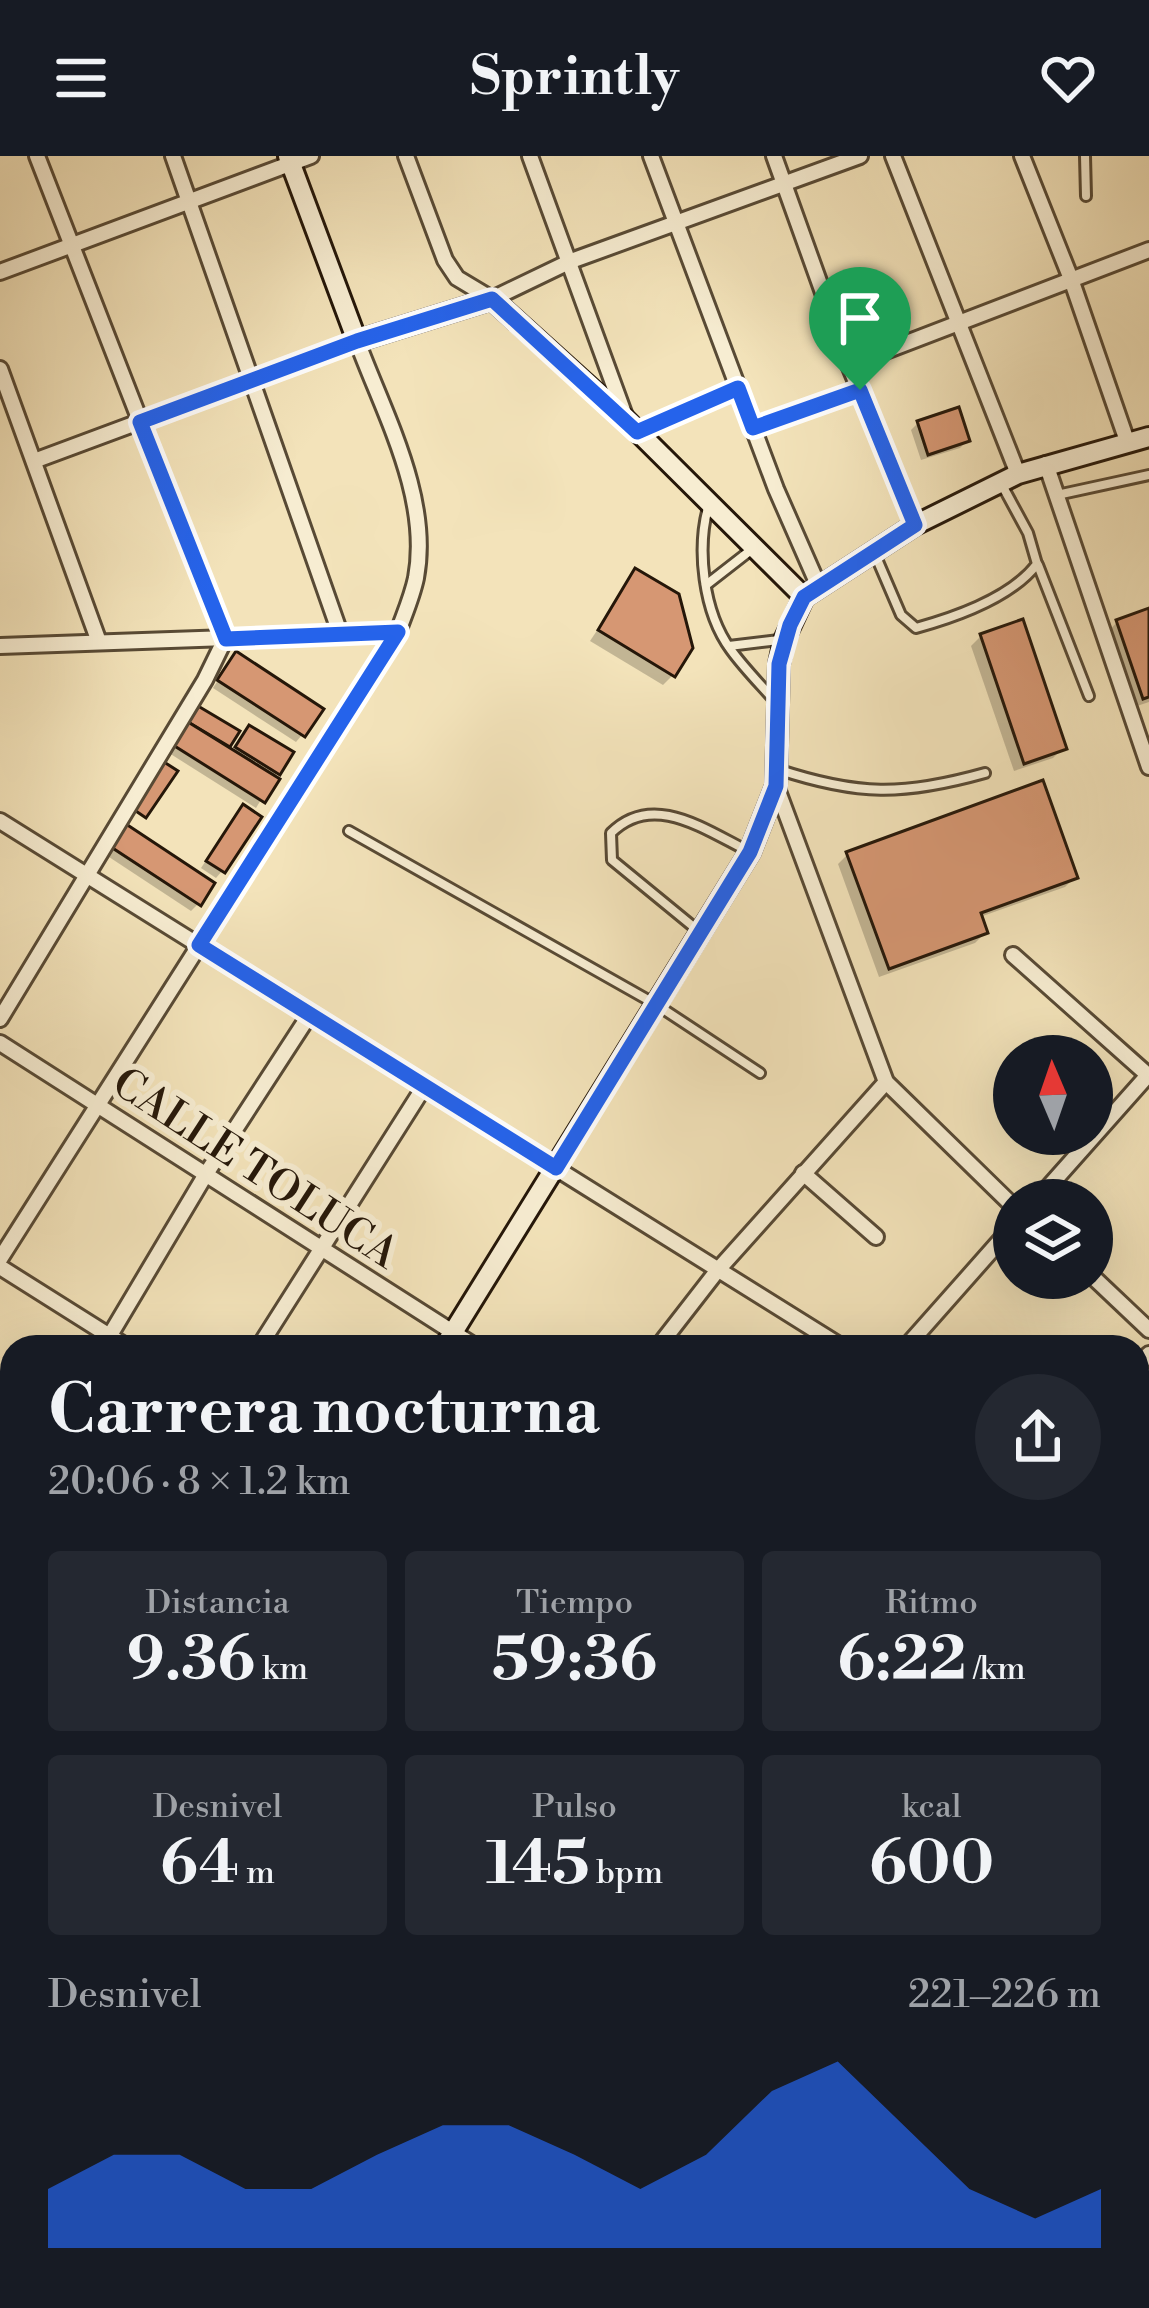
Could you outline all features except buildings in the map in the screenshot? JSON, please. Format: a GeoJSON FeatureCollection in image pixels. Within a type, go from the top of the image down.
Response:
{"type":"FeatureCollection","features":[{"type":"Feature","properties":{"kind":"main road"},"geometry":{"type":"LineString","coordinates":[[289,160],[357,341],[492,299],[632,426],[754,547],[812,592]]}},
{"type":"Feature","properties":{"kind":"main road"},"geometry":{"type":"LineString","coordinates":[[452,1335],[750,852],[776,777],[776,702],[784,640],[812,592],[915,525],[1009,478],[1149,437]]}},
{"type":"Feature","properties":{"kind":"street"},"geometry":{"type":"LineString","coordinates":[[0,1019],[206,680],[226,639],[38,156]]}},
{"type":"Feature","properties":{"kind":"street"},"geometry":{"type":"LineString","coordinates":[[173,156],[340,634]]}},
{"type":"Feature","properties":{"kind":"street"},"geometry":{"type":"LineString","coordinates":[[0,272],[190,203],[289,160],[311,156]]}},
{"type":"Feature","properties":{"kind":"street"},"geometry":{"type":"LineString","coordinates":[[406,156],[446,260],[457,278],[492,299],[571,260],[860,156]]}},
{"type":"Feature","properties":{"kind":"street"},"geometry":{"type":"LineString","coordinates":[[530,156],[632,426],[738,388]]}},
{"type":"Feature","properties":{"kind":"street"},"geometry":{"type":"LineString","coordinates":[[651,156],[812,592]]}},
{"type":"Feature","properties":{"kind":"street"},"geometry":{"type":"LineString","coordinates":[[774,156],[849,365],[915,525]]}},
{"type":"Feature","properties":{"kind":"street"},"geometry":{"type":"LineString","coordinates":[[893,156],[1009,478]]}},
{"type":"Feature","properties":{"kind":"street"},"geometry":{"type":"LineString","coordinates":[[1022,156],[1071,279],[1126,441]]}},
{"type":"Feature","properties":{"kind":"street"},"geometry":{"type":"LineString","coordinates":[[849,365],[1149,250]]}},
{"type":"Feature","properties":{"kind":"street"},"geometry":{"type":"LineString","coordinates":[[34,461],[357,341],[415,503],[416,577],[398,632],[0,1263],[98,1335]]}},
{"type":"Feature","properties":{"kind":"street"},"geometry":{"type":"LineString","coordinates":[[0,369],[99,642]]}},
{"type":"Feature","properties":{"kind":"street"},"geometry":{"type":"LineString","coordinates":[[753,428],[860,390]]}},
{"type":"Feature","properties":{"kind":"street"},"geometry":{"type":"LineString","coordinates":[[1046,464],[1149,767]]}},
{"type":"Feature","properties":{"kind":"street"},"geometry":{"type":"LineString","coordinates":[[0,646],[398,632]]}},
{"type":"Feature","properties":{"kind":"street"},"geometry":{"type":"LineString","coordinates":[[776,777],[886,1082],[993,1186]]}},
{"type":"Feature","properties":{"kind":"street"},"geometry":{"type":"LineString","coordinates":[[0,821],[823,1335]]}},
{"type":"Feature","properties":{"kind":"street"},"geometry":{"type":"LineString","coordinates":[[1012,955],[1149,1075],[1056,1179]]}},
{"type":"Feature","properties":{"kind":"street"},"geometry":{"type":"LineString","coordinates":[[110,1335],[310,1014]]}},
{"type":"Feature","properties":{"kind":"street","name":"CALLE TOLUCA"},"geometry":{"type":"LineString","coordinates":[[0,1043],[320,1247],[442,1335]]}},
{"type":"Feature","properties":{"kind":"street"},"geometry":{"type":"LineString","coordinates":[[667,1335],[717,1270],[886,1082]]}},
{"type":"Feature","properties":{"kind":"street"},"geometry":{"type":"LineString","coordinates":[[266,1335],[424,1087]]}},
{"type":"Feature","properties":{"kind":"street"},"geometry":{"type":"LineString","coordinates":[[803,1174],[876,1237]]}},
{"type":"Feature","properties":{"kind":"street"},"geometry":{"type":"LineString","coordinates":[[917,1335],[993,1249]]}},
{"type":"Feature","properties":{"kind":"street"},"geometry":{"type":"LineString","coordinates":[[1113,1296],[1149,1330]]}},
{"type":"Feature","properties":{"kind":"lane"},"geometry":{"type":"LineString","coordinates":[[1084,156],[1086,196]]}},
{"type":"Feature","properties":{"kind":"lane"},"geometry":{"type":"LineString","coordinates":[[1056,495],[1149,475]]}},
{"type":"Feature","properties":{"kind":"lane"},"geometry":{"type":"LineString","coordinates":[[1009,478],[1089,696]]}},
{"type":"Feature","properties":{"kind":"lane"},"geometry":{"type":"LineString","coordinates":[[710,503],[700,535],[705,586],[727,646],[776,702]]}},
{"type":"Feature","properties":{"kind":"lane"},"geometry":{"type":"LineString","coordinates":[[705,586],[754,547]]}},
{"type":"Feature","properties":{"kind":"lane"},"geometry":{"type":"LineString","coordinates":[[873,551],[901,615],[916,628],[944,620],[1024,581],[1037,564]]}},
{"type":"Feature","properties":{"kind":"lane"},"geometry":{"type":"LineString","coordinates":[[727,646],[784,640]]}},
{"type":"Feature","properties":{"kind":"lane"},"geometry":{"type":"LineString","coordinates":[[776,777],[867,792],[935,787],[985,773]]}},
{"type":"Feature","properties":{"kind":"lane"},"geometry":{"type":"LineString","coordinates":[[702,934],[612,860],[611,833],[628,816],[652,812],[693,824],[750,852]]}},
{"type":"Feature","properties":{"kind":"lane"},"geometry":{"type":"LineString","coordinates":[[349,831],[657,1005],[760,1073]]}},
{"type":"Feature","properties":{"kind":"route"},"geometry":{"type":"LineString","coordinates":[[492,299],[637,432],[738,388],[753,428],[860,390],[915,525],[804,597],[784,640],[779,664],[776,786],[750,852],[556,1168],[199,945],[398,632],[226,639],[140,422],[357,341],[492,299]]}}]}
